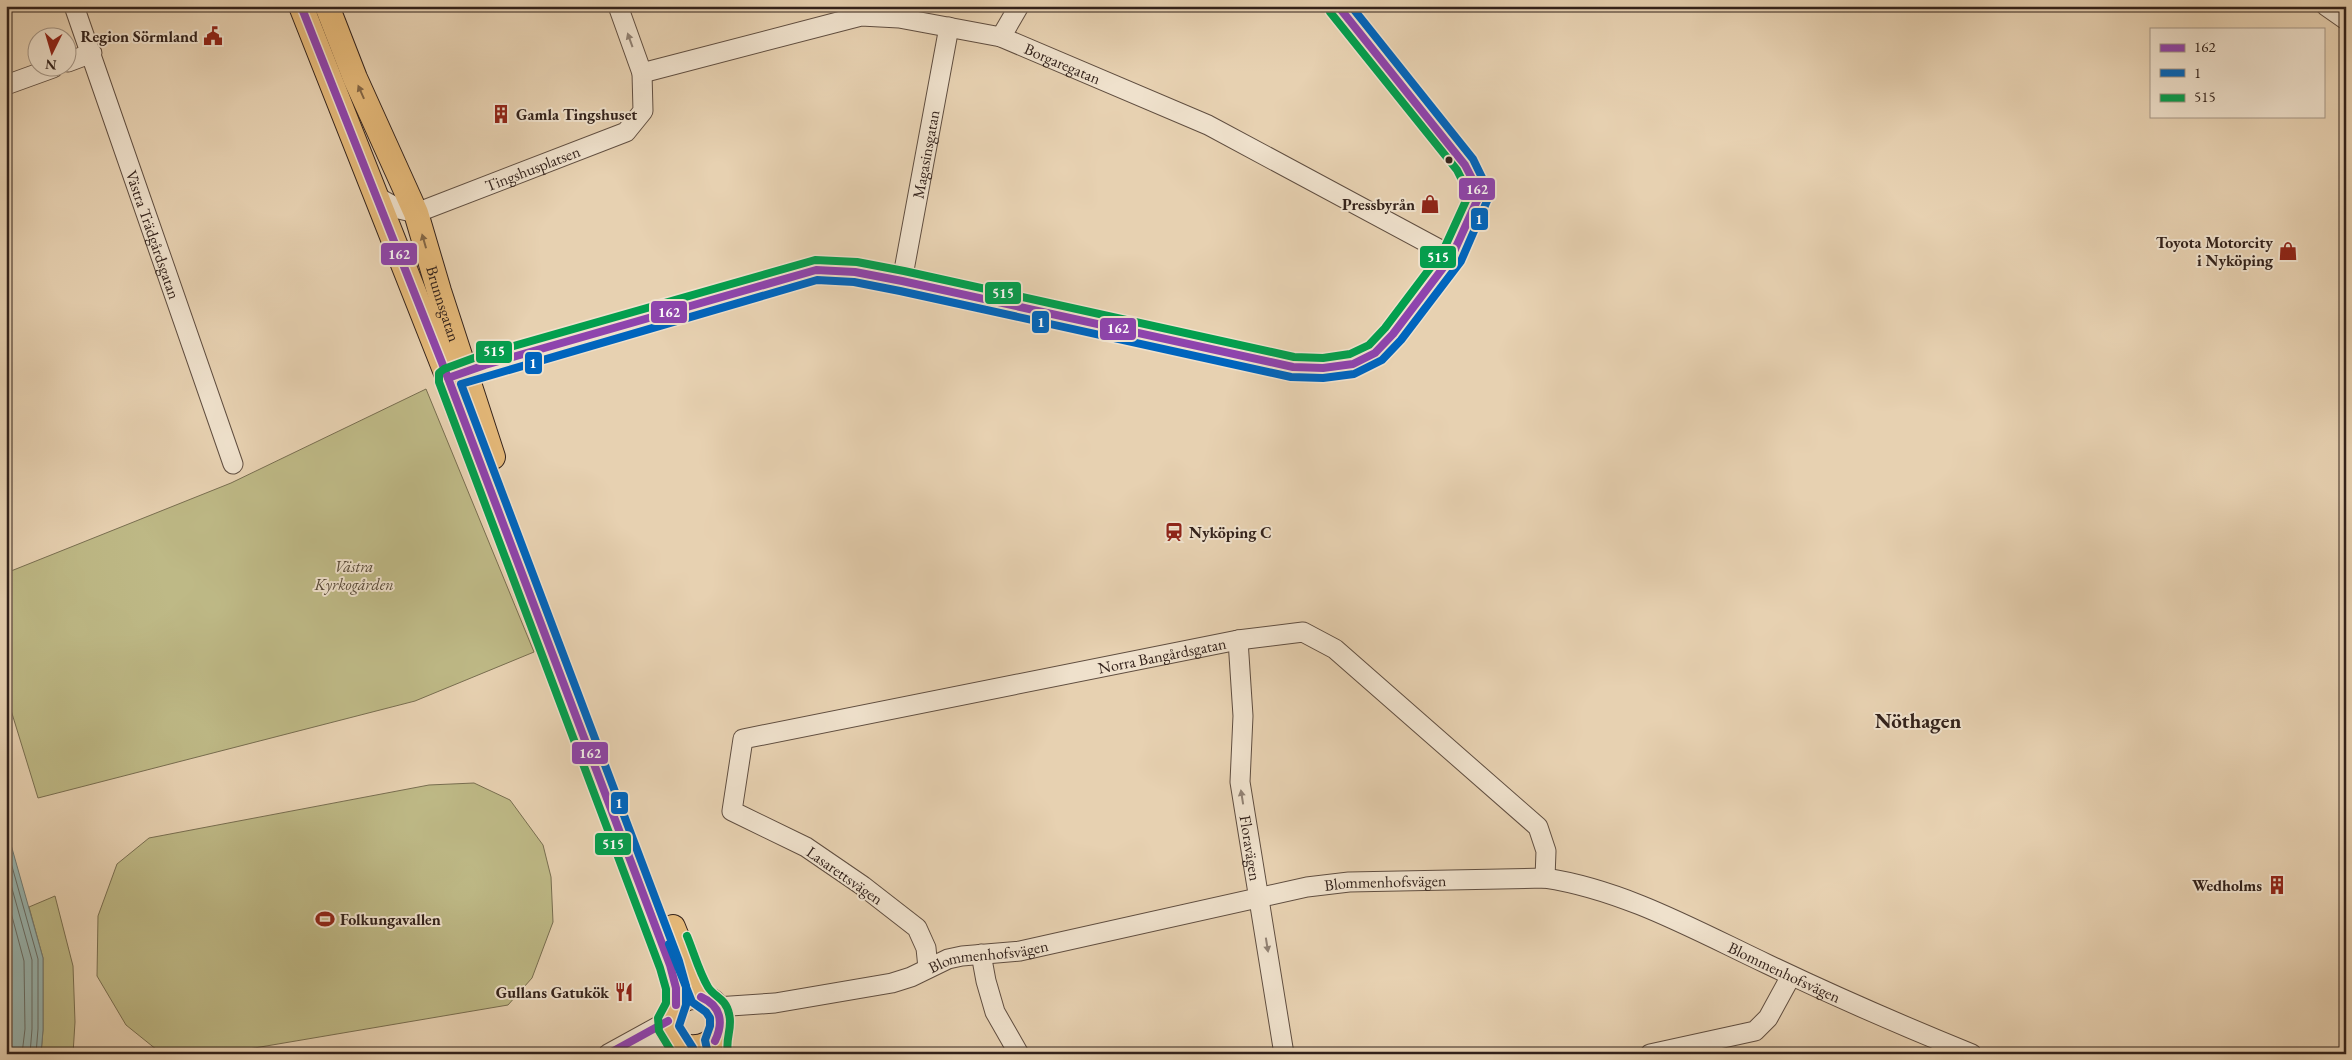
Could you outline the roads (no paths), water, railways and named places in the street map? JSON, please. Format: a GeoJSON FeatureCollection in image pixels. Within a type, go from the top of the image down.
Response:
{"type":"FeatureCollection","features":[{"type":"Feature","properties":{"kind":"main road","name":"Brunnsgatan"},"geometry":{"type":"LineString","coordinates":[[301,6],[331,87],[457,374],[519,540],[708,1002]]}},
{"type":"Feature","properties":{"kind":"main road","name":"Brunnsgatan"},"geometry":{"type":"LineString","coordinates":[[327,6],[355,78],[416,213],[439,291],[457,374],[670,965],[676,988],[677,1033]]}},
{"type":"Feature","properties":{"kind":"main road"},"geometry":{"type":"LineString","coordinates":[[683,1000],[708,1002],[722,1021],[718,1042],[696,1050],[677,1033],[683,1000]]}},
{"type":"Feature","properties":{"kind":"street","name":"Västra Trädgårdsgatan"},"geometry":{"type":"LineString","coordinates":[[74,6],[92,53],[232,464]]}},
{"type":"Feature","properties":{"kind":"street","name":"Tingshusplatsen"},"geometry":{"type":"LineString","coordinates":[[416,213],[626,132],[643,111],[642,73],[618,6]]}},
{"type":"Feature","properties":{"kind":"street"},"geometry":{"type":"LineString","coordinates":[[1001,37],[1019,6]]}},
{"type":"Feature","properties":{"kind":"street"},"geometry":{"type":"LineString","coordinates":[[457,374],[816,270],[855,272],[902,281],[1292,367],[1322,368],[1352,364],[1375,353],[1392,334],[1452,256],[1480,194],[1465,165],[1338,6]]}},
{"type":"Feature","properties":{"kind":"street"},"geometry":{"type":"LineString","coordinates":[[2326,6],[2346,20]]}},
{"type":"Feature","properties":{"kind":"street","name":"Borgaregatan"},"geometry":{"type":"LineString","coordinates":[[642,73],[860,16],[897,12],[949,28],[1001,37],[1208,125],[1452,256]]}},
{"type":"Feature","properties":{"kind":"street","name":"Magasinsgatan"},"geometry":{"type":"LineString","coordinates":[[902,281],[949,28]]}},
{"type":"Feature","properties":{"kind":"street"},"geometry":{"type":"LineString","coordinates":[[78,58],[92,53]]}},
{"type":"Feature","properties":{"kind":"street"},"geometry":{"type":"LineString","coordinates":[[6,85],[28,77]]}},
{"type":"Feature","properties":{"kind":"street"},"geometry":{"type":"LineString","coordinates":[[379,198],[399,209],[416,213]]}},
{"type":"Feature","properties":{"kind":"street","name":"Norra Bangårdsgatan"},"geometry":{"type":"LineString","coordinates":[[732,811],[744,739],[1238,640],[1303,632],[1335,649],[1538,827],[1546,851],[1544,878]]}},
{"type":"Feature","properties":{"kind":"street","name":"Floravägen"},"geometry":{"type":"LineString","coordinates":[[1238,640],[1243,716],[1240,782],[1284,1054]]}},
{"type":"Feature","properties":{"kind":"street","name":"Lasarettsvägen"},"geometry":{"type":"LineString","coordinates":[[732,811],[806,848],[878,898],[917,928],[926,948],[928,968]]}},
{"type":"Feature","properties":{"kind":"street","name":"Blommenhofsvägen"},"geometry":{"type":"LineString","coordinates":[[718,1042],[734,1018],[775,1003],[892,983],[911,977],[948,959],[1020,951],[1307,887],[1349,882],[1544,878],[1575,883],[1633,901],[1852,1004],[1972,1054]]}},
{"type":"Feature","properties":{"kind":"street"},"geometry":{"type":"LineString","coordinates":[[981,954],[995,1012],[1019,1054]]}},
{"type":"Feature","properties":{"kind":"street"},"geometry":{"type":"LineString","coordinates":[[1650,1054],[1755,1031],[1768,1018],[1791,976]]}},
{"type":"Feature","properties":{"kind":"street","name":"Blommenhofsvägen"},"geometry":{"type":"LineString","coordinates":[[708,1002],[775,1003]]}},
{"type":"Feature","properties":{"kind":"street"},"geometry":{"type":"LineString","coordinates":[[608,1054],[677,1033]]}},
{"type":"Feature","properties":{"kind":"street"},"geometry":{"type":"LineString","coordinates":[[621,1054],[660,1043],[677,1033]]}},
{"type":"Feature","properties":{"kind":"water"},"geometry":{"type":"Polygon","coordinates":[[[6,827],[43,958],[41,1054],[6,1054],[6,827]]]}},
{"type":"Feature","properties":{"kind":"place","name":"Region Sörmland"},"geometry":{"type":"Point","coordinates":[213,36]}},
{"type":"Feature","properties":{"kind":"place","name":"Gamla Tingshuset"},"geometry":{"type":"Point","coordinates":[501,114]}},
{"type":"Feature","properties":{"kind":"place","name":"Pressbyrån"},"geometry":{"type":"Point","coordinates":[1430,204]}},
{"type":"Feature","properties":{"kind":"place","name":"Toyota Motorcity i Nyköping"},"geometry":{"type":"Point","coordinates":[2288,251]}},
{"type":"Feature","properties":{"kind":"place","name":"Nyköping C"},"geometry":{"type":"Point","coordinates":[1174,532]}},
{"type":"Feature","properties":{"kind":"place","name":"Wedholms"},"geometry":{"type":"Point","coordinates":[2277,885]}},
{"type":"Feature","properties":{"kind":"place","name":"Folkungavallen"},"geometry":{"type":"Point","coordinates":[325,919]}},
{"type":"Feature","properties":{"kind":"place","name":"Gullans Gatukök"},"geometry":{"type":"Point","coordinates":[624,992]}},
{"type":"Feature","properties":{"kind":"district","name":"Nöthagen"},"geometry":{"type":"Point","coordinates":[1918,721]}},
{"type":"Feature","properties":{"kind":"park label","name":"Västra Kyrkogården"},"geometry":{"type":"Point","coordinates":[354,575]}}]}
